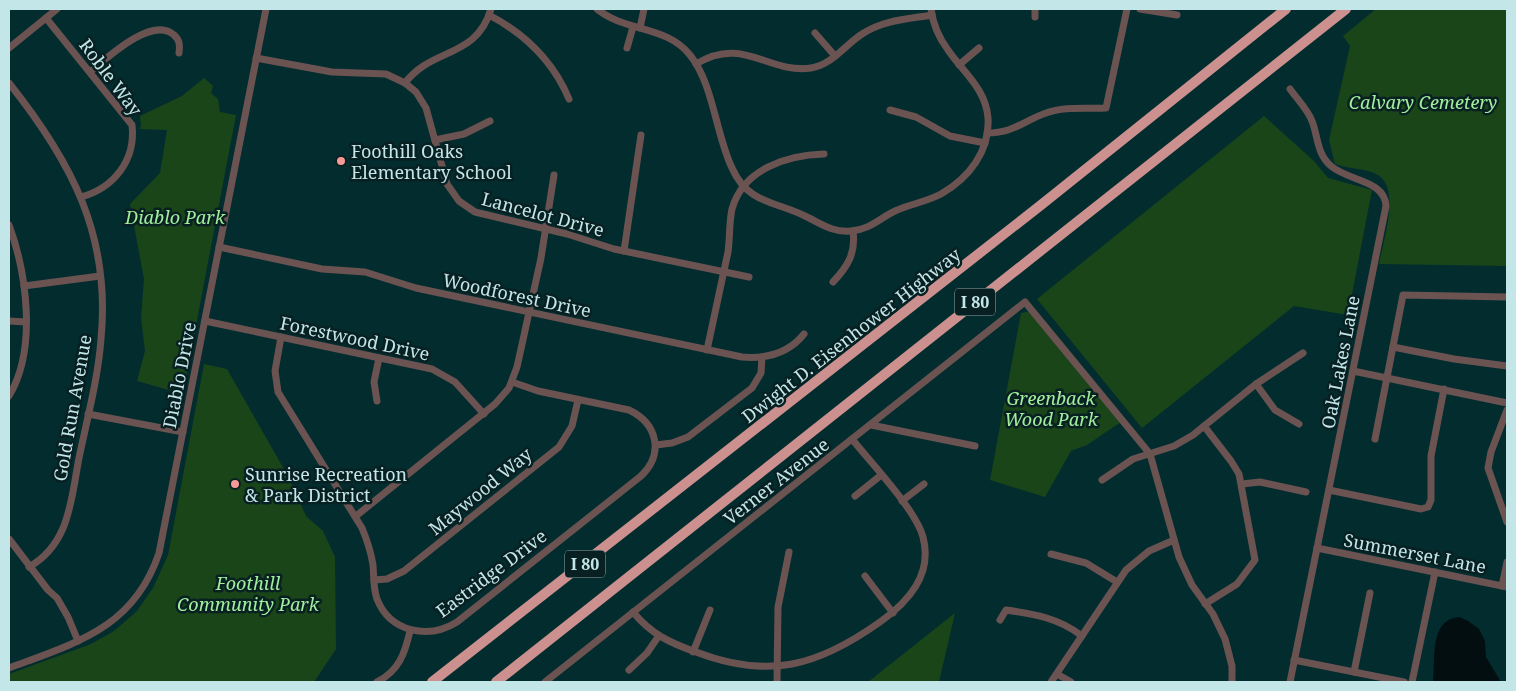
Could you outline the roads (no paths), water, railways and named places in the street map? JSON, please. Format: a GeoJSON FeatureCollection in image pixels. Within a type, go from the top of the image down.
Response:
{"type":"FeatureCollection","features":[{"type":"Feature","properties":{"kind":"highway","name":"Dwight D. Eisenhower Highway"},"geometry":{"type":"LineString","coordinates":[[432,682],[1041,205],[1286,9]]}},
{"type":"Feature","properties":{"kind":"highway","name":"I 80"},"geometry":{"type":"LineString","coordinates":[[496,682],[1346,9]]}},
{"type":"Feature","properties":{"kind":"street"},"geometry":{"type":"LineString","coordinates":[[9,48],[58,9]]}},
{"type":"Feature","properties":{"kind":"street","name":"Diablo Drive"},"geometry":{"type":"LineString","coordinates":[[9,668],[78,641],[101,630],[121,616],[137,598],[149,578],[159,553],[266,9]]}},
{"type":"Feature","properties":{"kind":"street"},"geometry":{"type":"LineString","coordinates":[[597,9],[616,21],[669,37],[684,49],[696,64],[730,164],[744,187],[764,202],[794,211],[838,231],[853,231],[867,228],[896,211],[923,202],[946,190],[973,167],[985,144],[988,133],[988,115],[982,96],[943,43],[931,12],[881,25],[862,34],[824,64],[810,68],[796,68],[734,52],[714,55],[696,64]]}},
{"type":"Feature","properties":{"kind":"street"},"geometry":{"type":"LineString","coordinates":[[628,48],[644,9]]}},
{"type":"Feature","properties":{"kind":"street"},"geometry":{"type":"LineString","coordinates":[[988,133],[1014,130],[1044,114],[1065,109],[1106,108],[1127,9]]}},
{"type":"Feature","properties":{"kind":"street"},"geometry":{"type":"LineString","coordinates":[[1140,9],[1177,15]]}},
{"type":"Feature","properties":{"kind":"street"},"geometry":{"type":"LineString","coordinates":[[405,83],[424,64],[452,53],[468,43],[482,29],[490,12],[537,49],[558,77],[569,98]]}},
{"type":"Feature","properties":{"kind":"street","name":"Roble Way"},"geometry":{"type":"LineString","coordinates":[[46,18],[130,122],[132,140],[124,166],[113,180],[99,190],[81,197]]}},
{"type":"Feature","properties":{"kind":"street"},"geometry":{"type":"LineString","coordinates":[[90,72],[126,43],[153,32],[166,31],[174,34],[178,41],[179,53]]}},
{"type":"Feature","properties":{"kind":"street"},"geometry":{"type":"LineString","coordinates":[[815,33],[835,56]]}},
{"type":"Feature","properties":{"kind":"street"},"geometry":{"type":"LineString","coordinates":[[959,64],[979,48]]}},
{"type":"Feature","properties":{"kind":"street","name":"Lancelot Drive"},"geometry":{"type":"LineString","coordinates":[[256,58],[332,72],[386,74],[405,83],[422,100],[447,184],[466,207],[484,216],[545,229],[624,251],[748,277]]}},
{"type":"Feature","properties":{"kind":"street","name":"Gold Run Avenue"},"geometry":{"type":"LineString","coordinates":[[9,82],[55,144],[81,197],[93,237],[100,276],[101,338],[88,414],[64,528],[53,548],[29,567]]}},
{"type":"Feature","properties":{"kind":"street","name":"Oak Lakes Lane"},"geometry":{"type":"LineString","coordinates":[[1290,89],[1312,120],[1319,149],[1325,160],[1349,178],[1377,187],[1386,201],[1290,682]]}},
{"type":"Feature","properties":{"kind":"street"},"geometry":{"type":"LineString","coordinates":[[890,110],[916,116],[950,136],[985,144]]}},
{"type":"Feature","properties":{"kind":"street"},"geometry":{"type":"LineString","coordinates":[[435,140],[464,134],[490,121]]}},
{"type":"Feature","properties":{"kind":"street"},"geometry":{"type":"LineString","coordinates":[[624,251],[640,135]]}},
{"type":"Feature","properties":{"kind":"street"},"geometry":{"type":"LineString","coordinates":[[708,350],[724,272],[732,208],[744,187],[756,174],[777,163],[800,156],[824,154]]}},
{"type":"Feature","properties":{"kind":"street"},"geometry":{"type":"LineString","coordinates":[[356,516],[484,414],[499,401],[512,382],[529,312],[554,175]]}},
{"type":"Feature","properties":{"kind":"street"},"geometry":{"type":"LineString","coordinates":[[9,226],[24,286],[26,322],[24,352],[17,383],[9,396]]}},
{"type":"Feature","properties":{"kind":"street"},"geometry":{"type":"LineString","coordinates":[[834,282],[847,267],[853,254],[853,231]]}},
{"type":"Feature","properties":{"kind":"street","name":"Woodforest Drive"},"geometry":{"type":"LineString","coordinates":[[219,247],[322,268],[365,272],[416,288],[742,357],[762,357],[786,350],[796,344],[804,334]]}},
{"type":"Feature","properties":{"kind":"street"},"geometry":{"type":"LineString","coordinates":[[24,286],[100,276]]}},
{"type":"Feature","properties":{"kind":"street"},"geometry":{"type":"LineString","coordinates":[[1375,439],[1403,295],[1507,297]]}},
{"type":"Feature","properties":{"kind":"street","name":"Verner Avenue"},"geometry":{"type":"LineString","coordinates":[[545,682],[1025,302],[1150,454]]}},
{"type":"Feature","properties":{"kind":"street"},"geometry":{"type":"LineString","coordinates":[[9,321],[26,322]]}},
{"type":"Feature","properties":{"kind":"street","name":"Forestwood Drive"},"geometry":{"type":"LineString","coordinates":[[205,321],[440,372],[462,388],[484,414]]}},
{"type":"Feature","properties":{"kind":"street"},"geometry":{"type":"LineString","coordinates":[[281,337],[275,371],[278,392],[356,516],[371,552],[377,598],[386,614],[410,630],[404,654],[398,666],[378,682]]}},
{"type":"Feature","properties":{"kind":"street"},"geometry":{"type":"LineString","coordinates":[[1393,347],[1454,359],[1507,366]]}},
{"type":"Feature","properties":{"kind":"street"},"geometry":{"type":"LineString","coordinates":[[1102,480],[1134,459],[1174,446],[1204,426],[1256,384],[1303,353]]}},
{"type":"Feature","properties":{"kind":"street"},"geometry":{"type":"LineString","coordinates":[[512,382],[538,391],[629,410],[638,414],[651,427],[656,445],[672,443],[688,437],[752,388],[761,373],[762,357]]}},
{"type":"Feature","properties":{"kind":"street"},"geometry":{"type":"LineString","coordinates":[[376,401],[374,382],[379,358]]}},
{"type":"Feature","properties":{"kind":"street"},"geometry":{"type":"LineString","coordinates":[[1353,371],[1507,403]]}},
{"type":"Feature","properties":{"kind":"street"},"geometry":{"type":"LineString","coordinates":[[1256,384],[1275,410],[1299,424]]}},
{"type":"Feature","properties":{"kind":"street"},"geometry":{"type":"LineString","coordinates":[[1329,490],[1421,509],[1428,507],[1431,500],[1430,456],[1444,389]]}},
{"type":"Feature","properties":{"kind":"street","name":"Maywood Way"},"geometry":{"type":"LineString","coordinates":[[374,580],[387,579],[404,572],[559,447],[572,426],[578,400]]}},
{"type":"Feature","properties":{"kind":"street"},"geometry":{"type":"LineString","coordinates":[[1507,410],[1491,452],[1488,468],[1507,522]]}},
{"type":"Feature","properties":{"kind":"street"},"geometry":{"type":"LineString","coordinates":[[88,414],[183,432]]}},
{"type":"Feature","properties":{"kind":"street"},"geometry":{"type":"LineString","coordinates":[[870,424],[975,446]]}},
{"type":"Feature","properties":{"kind":"street"},"geometry":{"type":"LineString","coordinates":[[1204,426],[1232,461],[1242,484],[1255,560],[1237,584],[1206,604]]}},
{"type":"Feature","properties":{"kind":"street"},"geometry":{"type":"LineString","coordinates":[[633,612],[645,627],[658,637],[693,652],[734,664],[777,666],[809,660],[834,651],[856,639],[893,613],[915,590],[924,560],[923,537],[902,501],[852,439]]}},
{"type":"Feature","properties":{"kind":"street","name":"Eastridge Drive"},"geometry":{"type":"LineString","coordinates":[[410,630],[431,632],[457,622],[641,476],[652,462],[656,445]]}},
{"type":"Feature","properties":{"kind":"street"},"geometry":{"type":"LineString","coordinates":[[1150,454],[1184,570],[1206,604],[1225,639],[1232,666],[1232,682]]}},
{"type":"Feature","properties":{"kind":"street"},"geometry":{"type":"LineString","coordinates":[[855,496],[880,476]]}},
{"type":"Feature","properties":{"kind":"street"},"geometry":{"type":"LineString","coordinates":[[1242,484],[1260,482],[1306,492]]}},
{"type":"Feature","properties":{"kind":"street"},"geometry":{"type":"LineString","coordinates":[[902,501],[924,484]]}},
{"type":"Feature","properties":{"kind":"street"},"geometry":{"type":"LineString","coordinates":[[9,539],[29,567],[57,598],[68,616],[78,641]]}},
{"type":"Feature","properties":{"kind":"street"},"geometry":{"type":"LineString","coordinates":[[1051,682],[1117,582],[1141,556],[1158,546],[1174,540]]}},
{"type":"Feature","properties":{"kind":"street","name":"Summerset Lane"},"geometry":{"type":"LineString","coordinates":[[1317,548],[1505,586]]}},
{"type":"Feature","properties":{"kind":"street"},"geometry":{"type":"LineString","coordinates":[[777,682],[778,608],[789,552]]}},
{"type":"Feature","properties":{"kind":"street"},"geometry":{"type":"LineString","coordinates":[[1051,554],[1086,563],[1117,582]]}},
{"type":"Feature","properties":{"kind":"street"},"geometry":{"type":"LineString","coordinates":[[1505,586],[1507,562]]}},
{"type":"Feature","properties":{"kind":"street"},"geometry":{"type":"LineString","coordinates":[[1412,682],[1435,572]]}},
{"type":"Feature","properties":{"kind":"street"},"geometry":{"type":"LineString","coordinates":[[865,576],[893,613]]}},
{"type":"Feature","properties":{"kind":"street"},"geometry":{"type":"LineString","coordinates":[[1354,672],[1370,592]]}},
{"type":"Feature","properties":{"kind":"street"},"geometry":{"type":"LineString","coordinates":[[693,652],[710,610]]}},
{"type":"Feature","properties":{"kind":"street"},"geometry":{"type":"LineString","coordinates":[[1000,620],[1006,610],[1048,617],[1067,625],[1082,636]]}},
{"type":"Feature","properties":{"kind":"street"},"geometry":{"type":"LineString","coordinates":[[629,670],[647,653],[658,637]]}},
{"type":"Feature","properties":{"kind":"street"},"geometry":{"type":"LineString","coordinates":[[1294,660],[1404,682]]}},
{"type":"Feature","properties":{"kind":"street"},"geometry":{"type":"LineString","coordinates":[[1057,674],[1071,682]]}},
{"type":"Feature","properties":{"kind":"place","name":"Foothill Oaks Elementary School"},"geometry":{"type":"Point","coordinates":[341,161]}},
{"type":"Feature","properties":{"kind":"place","name":"Sunrise Recreation & Park District"},"geometry":{"type":"Point","coordinates":[235,484]}},
{"type":"Feature","properties":{"kind":"park label","name":"Calvary Cemetery"},"geometry":{"type":"Point","coordinates":[1423,102]}},
{"type":"Feature","properties":{"kind":"park label","name":"Diablo Park"},"geometry":{"type":"Point","coordinates":[175,217]}},
{"type":"Feature","properties":{"kind":"park label","name":"Greenback Wood Park"},"geometry":{"type":"Point","coordinates":[1051,408]}},
{"type":"Feature","properties":{"kind":"park label","name":"Foothill Community Park"},"geometry":{"type":"Point","coordinates":[248,593]}}]}
